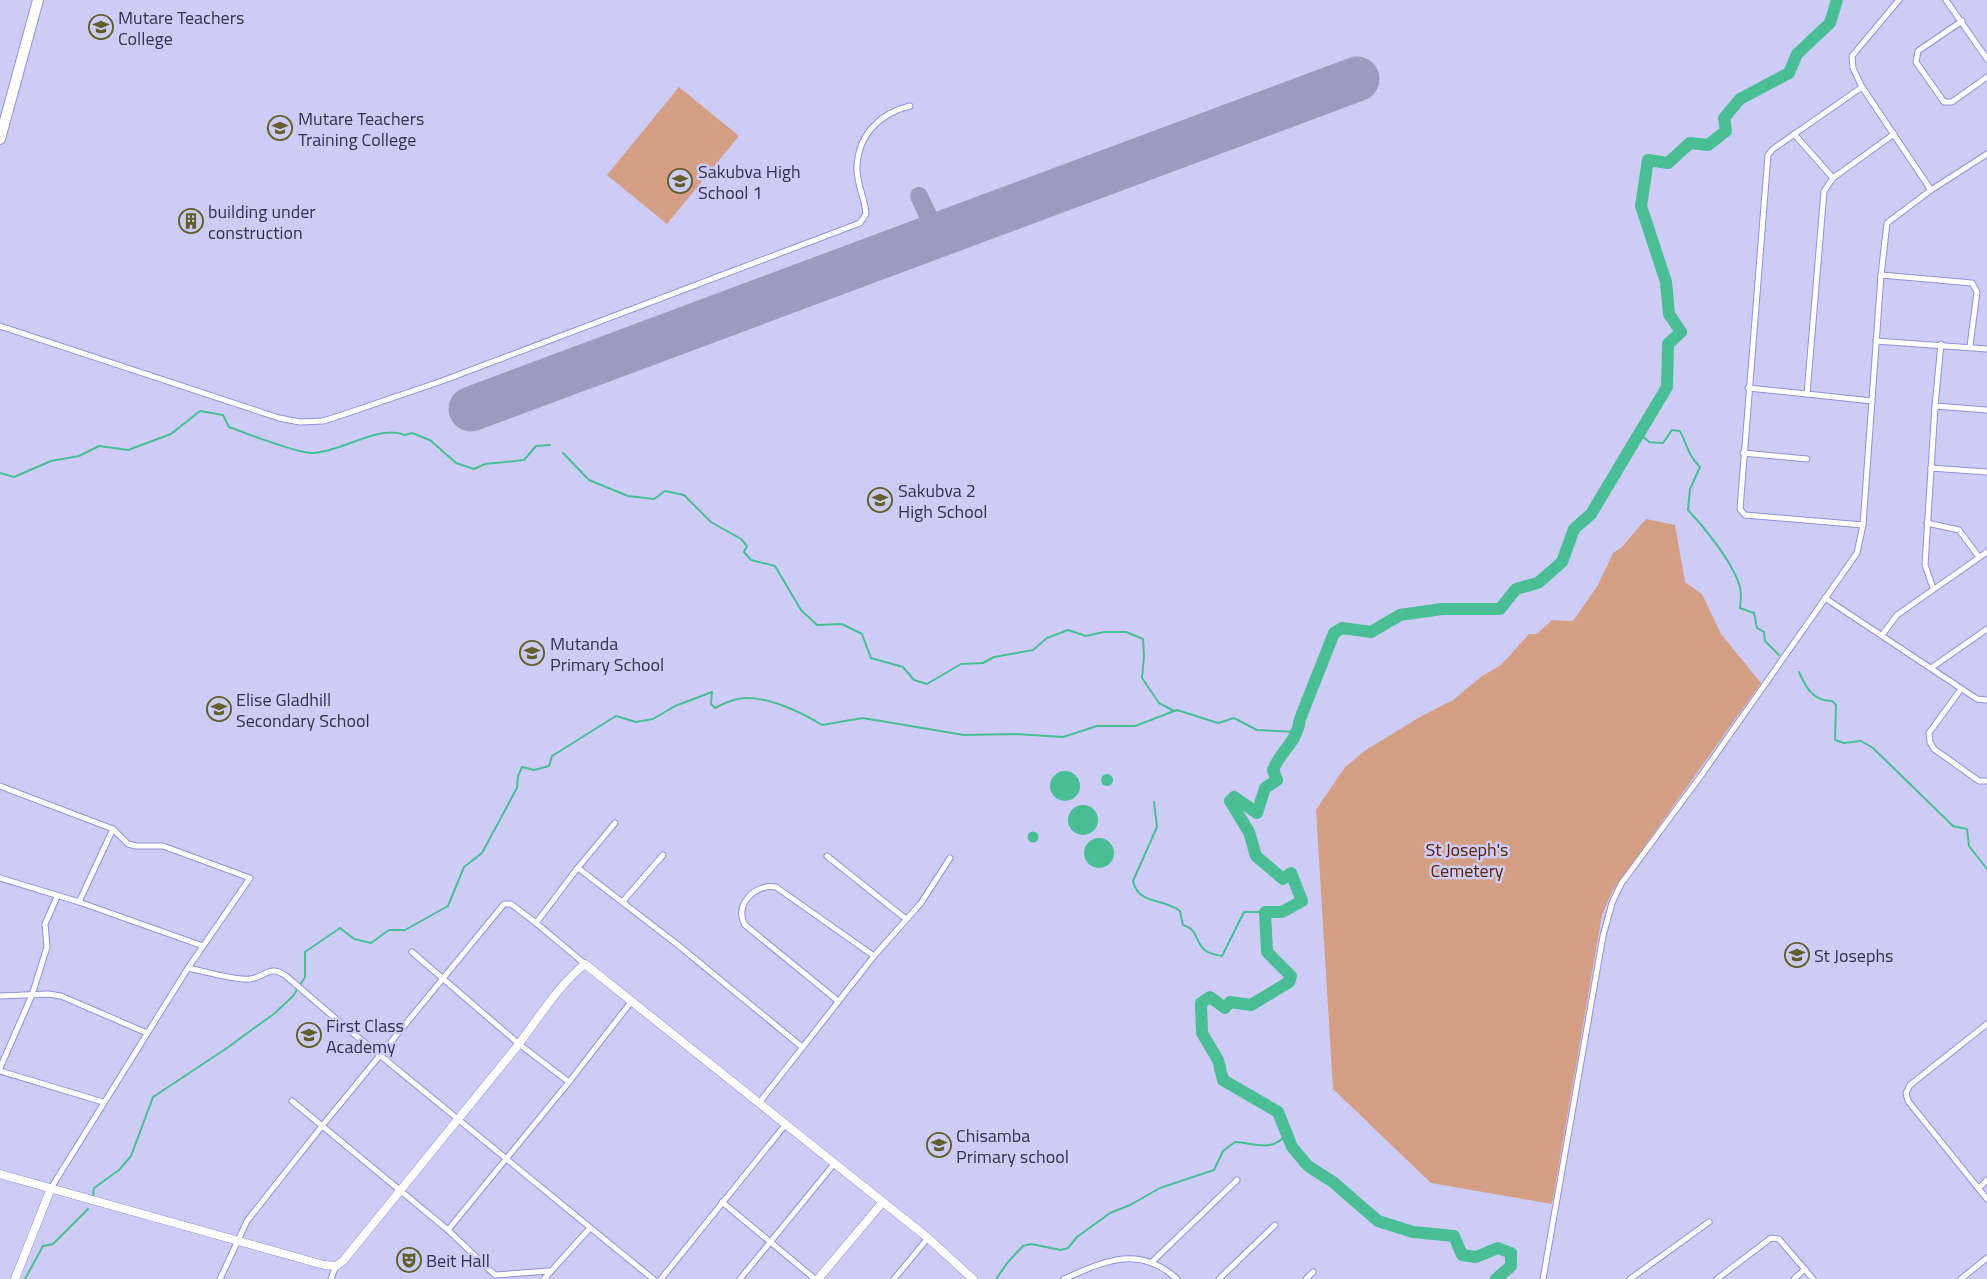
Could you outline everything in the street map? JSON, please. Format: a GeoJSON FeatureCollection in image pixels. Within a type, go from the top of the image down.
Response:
{"type":"FeatureCollection","features":[{"type":"Feature","properties":{"kind":"highway"},"geometry":{"type":"LineString","coordinates":[[0,139],[38,0]]}},
{"type":"Feature","properties":{"kind":"street"},"geometry":{"type":"LineString","coordinates":[[1899,0],[1852,56],[1853,68],[1862,87],[1931,190]]}},
{"type":"Feature","properties":{"kind":"street"},"geometry":{"type":"LineString","coordinates":[[1946,0],[1987,60]]}},
{"type":"Feature","properties":{"kind":"street"},"geometry":{"type":"LineString","coordinates":[[1962,21],[1918,51],[1916,62],[1944,102],[1952,102],[1987,77]]}},
{"type":"Feature","properties":{"kind":"street"},"geometry":{"type":"LineString","coordinates":[[1862,87],[1773,149],[1768,155],[1748,388],[1740,509],[1743,514],[1863,525]]}},
{"type":"Feature","properties":{"kind":"street"},"geometry":{"type":"LineString","coordinates":[[0,326],[279,418],[300,422],[323,421],[442,381],[860,223],[866,214],[857,168],[860,149],[873,125],[893,110],[910,106]]}},
{"type":"Feature","properties":{"kind":"street"},"geometry":{"type":"LineString","coordinates":[[1794,134],[1833,178]]}},
{"type":"Feature","properties":{"kind":"street"},"geometry":{"type":"LineString","coordinates":[[1807,394],[1824,191],[1833,178],[1894,134]]}},
{"type":"Feature","properties":{"kind":"street"},"geometry":{"type":"LineString","coordinates":[[1544,1279],[1603,936],[1612,903],[1621,884],[1700,777],[1857,553],[1863,525],[1880,275],[1887,224],[1931,190],[1986,157]]}},
{"type":"Feature","properties":{"kind":"street"},"geometry":{"type":"LineString","coordinates":[[1880,275],[1968,281],[1974,285],[1977,292],[1970,346]]}},
{"type":"Feature","properties":{"kind":"street"},"geometry":{"type":"LineString","coordinates":[[1876,342],[1941,344],[1987,348]]}},
{"type":"Feature","properties":{"kind":"street"},"geometry":{"type":"LineString","coordinates":[[1933,588],[1925,565],[1935,406],[1941,344]]}},
{"type":"Feature","properties":{"kind":"street"},"geometry":{"type":"LineString","coordinates":[[1748,388],[1872,401]]}},
{"type":"Feature","properties":{"kind":"street"},"geometry":{"type":"LineString","coordinates":[[1935,406],[1987,410]]}},
{"type":"Feature","properties":{"kind":"street"},"geometry":{"type":"LineString","coordinates":[[1743,453],[1808,459]]}},
{"type":"Feature","properties":{"kind":"street"},"geometry":{"type":"LineString","coordinates":[[1931,468],[1987,472]]}},
{"type":"Feature","properties":{"kind":"street"},"geometry":{"type":"LineString","coordinates":[[1927,524],[1959,530],[1979,557]]}},
{"type":"Feature","properties":{"kind":"street"},"geometry":{"type":"LineString","coordinates":[[1882,635],[1898,615],[1933,588],[1987,552]]}},
{"type":"Feature","properties":{"kind":"street"},"geometry":{"type":"LineString","coordinates":[[1825,598],[1961,689],[1977,699],[1987,700]]}},
{"type":"Feature","properties":{"kind":"street"},"geometry":{"type":"LineString","coordinates":[[1930,668],[1987,629]]}},
{"type":"Feature","properties":{"kind":"street"},"geometry":{"type":"LineString","coordinates":[[1961,689],[1929,733],[1930,742],[1934,749],[1979,781],[1987,781]]}},
{"type":"Feature","properties":{"kind":"street"},"geometry":{"type":"LineString","coordinates":[[0,786],[114,829],[128,844],[136,846],[163,846],[250,878],[188,968],[51,1188],[15,1279]]}},
{"type":"Feature","properties":{"kind":"street"},"geometry":{"type":"LineString","coordinates":[[536,923],[615,823]]}},
{"type":"Feature","properties":{"kind":"street"},"geometry":{"type":"LineString","coordinates":[[79,902],[114,829]]}},
{"type":"Feature","properties":{"kind":"street"},"geometry":{"type":"LineString","coordinates":[[624,903],[624,900],[663,855]]}},
{"type":"Feature","properties":{"kind":"street"},"geometry":{"type":"LineString","coordinates":[[827,856],[906,919]]}},
{"type":"Feature","properties":{"kind":"street"},"geometry":{"type":"LineString","coordinates":[[759,1103],[874,956],[921,903],[950,858]]}},
{"type":"Feature","properties":{"kind":"street"},"geometry":{"type":"LineString","coordinates":[[578,868],[624,903],[802,1048]]}},
{"type":"Feature","properties":{"kind":"street"},"geometry":{"type":"LineString","coordinates":[[0,878],[57,897],[79,902],[203,946]]}},
{"type":"Feature","properties":{"kind":"street"},"geometry":{"type":"LineString","coordinates":[[838,1001],[745,925],[741,915],[742,904],[757,890],[770,886],[776,887],[874,956]]}},
{"type":"Feature","properties":{"kind":"street"},"geometry":{"type":"LineString","coordinates":[[57,897],[45,924],[46,947],[32,995],[0,1070],[103,1102]]}},
{"type":"Feature","properties":{"kind":"street"},"geometry":{"type":"LineString","coordinates":[[220,1279],[247,1221],[322,1126],[444,980],[504,904],[511,904],[536,923],[631,1002],[928,1238],[973,1279]]}},
{"type":"Feature","properties":{"kind":"street"},"geometry":{"type":"LineString","coordinates":[[412,952],[519,1044],[570,1082]]}},
{"type":"Feature","properties":{"kind":"street"},"geometry":{"type":"LineString","coordinates":[[331,1279],[336,1266],[343,1261],[576,971],[585,964]]}},
{"type":"Feature","properties":{"kind":"street"},"geometry":{"type":"LineString","coordinates":[[188,968],[247,979],[272,971],[286,976],[653,1279]]}},
{"type":"Feature","properties":{"kind":"street"},"geometry":{"type":"LineString","coordinates":[[0,996],[61,996],[147,1033]]}},
{"type":"Feature","properties":{"kind":"street"},"geometry":{"type":"LineString","coordinates":[[448,1230],[570,1082],[631,1002]]}},
{"type":"Feature","properties":{"kind":"street"},"geometry":{"type":"LineString","coordinates":[[1987,1024],[1910,1085],[1906,1093],[1908,1101],[1987,1199]]}},
{"type":"Feature","properties":{"kind":"street"},"geometry":{"type":"LineString","coordinates":[[292,1101],[448,1230],[495,1275],[549,1271]]}},
{"type":"Feature","properties":{"kind":"street"},"geometry":{"type":"LineString","coordinates":[[661,1279],[786,1124]]}},
{"type":"Feature","properties":{"kind":"street"},"geometry":{"type":"LineString","coordinates":[[740,1279],[834,1164]]}},
{"type":"Feature","properties":{"kind":"street"},"geometry":{"type":"LineString","coordinates":[[0,1174],[324,1265],[336,1266]]}},
{"type":"Feature","properties":{"kind":"street"},"geometry":{"type":"LineString","coordinates":[[1153,1261],[1237,1180]]}},
{"type":"Feature","properties":{"kind":"street"},"geometry":{"type":"LineString","coordinates":[[1979,1188],[1987,1180]]}},
{"type":"Feature","properties":{"kind":"street"},"geometry":{"type":"LineString","coordinates":[[722,1202],[816,1279],[882,1203]]}},
{"type":"Feature","properties":{"kind":"street"},"geometry":{"type":"LineString","coordinates":[[1630,1279],[1709,1222]]}},
{"type":"Feature","properties":{"kind":"street"},"geometry":{"type":"LineString","coordinates":[[1219,1279],[1275,1224]]}},
{"type":"Feature","properties":{"kind":"street"},"geometry":{"type":"LineString","coordinates":[[544,1279],[549,1271],[590,1228]]}},
{"type":"Feature","properties":{"kind":"street"},"geometry":{"type":"LineString","coordinates":[[894,1279],[928,1238]]}},
{"type":"Feature","properties":{"kind":"street"},"geometry":{"type":"LineString","coordinates":[[1717,1279],[1771,1238],[1779,1240],[1813,1279]]}},
{"type":"Feature","properties":{"kind":"street"},"geometry":{"type":"LineString","coordinates":[[1064,1279],[1116,1258],[1153,1261],[1177,1279]]}},
{"type":"Feature","properties":{"kind":"street"},"geometry":{"type":"LineString","coordinates":[[1961,1279],[1987,1258]]}},
{"type":"Feature","properties":{"kind":"street"},"geometry":{"type":"LineString","coordinates":[[1794,1279],[1805,1269]]}},
{"type":"Feature","properties":{"kind":"street"},"geometry":{"type":"LineString","coordinates":[[1306,1279],[1313,1272]]}},
{"type":"Feature","properties":{"kind":"green space"},"geometry":{"type":"Polygon","coordinates":[[[679,87],[739,136],[667,224],[607,175],[679,87]]]}},
{"type":"Feature","properties":{"kind":"green space","name":"St Joseph's Cemetery"},"geometry":{"type":"Polygon","coordinates":[[[1646,519],[1675,525],[1685,582],[1702,594],[1721,634],[1761,683],[1612,892],[1602,915],[1552,1204],[1431,1183],[1333,1089],[1316,810],[1345,767],[1366,750],[1420,717],[1453,700],[1482,676],[1501,665],[1529,634],[1537,634],[1552,620],[1573,621],[1598,585],[1613,553],[1621,548],[1646,519]]]}},
{"type":"Feature","properties":{"kind":"shaded area"},"geometry":{"type":"Polygon","coordinates":[[[1065,771],[1076,775],[1080,786],[1076,797],[1065,801],[1054,797],[1050,786],[1054,775],[1065,771]]]}},
{"type":"Feature","properties":{"kind":"shaded area"},"geometry":{"type":"Polygon","coordinates":[[[1107,774],[1113,780],[1107,786],[1101,780],[1107,774]]]}},
{"type":"Feature","properties":{"kind":"shaded area"},"geometry":{"type":"Polygon","coordinates":[[[1083,805],[1094,809],[1098,820],[1094,831],[1083,835],[1072,831],[1068,820],[1072,809],[1083,805]]]}},
{"type":"Feature","properties":{"kind":"shaded area"},"geometry":{"type":"Polygon","coordinates":[[[1031,832],[1035,832],[1038,837],[1037,841],[1031,842],[1028,839],[1028,835],[1031,832]]]}},
{"type":"Feature","properties":{"kind":"shaded area"},"geometry":{"type":"Polygon","coordinates":[[[1099,838],[1110,842],[1114,853],[1110,864],[1099,868],[1088,864],[1084,853],[1088,842],[1099,838]]]}},
{"type":"Feature","properties":{"kind":"waterway"},"geometry":{"type":"LineString","coordinates":[[1496,1279],[1511,1266],[1511,1253],[1498,1248],[1476,1257],[1462,1255],[1454,1236],[1413,1232],[1378,1221],[1333,1182],[1308,1166],[1292,1147],[1278,1112],[1223,1080],[1218,1060],[1202,1033],[1201,1003],[1210,997],[1225,1008],[1230,1002],[1251,1005],[1289,982],[1291,976],[1267,952],[1265,912],[1282,912],[1302,901],[1291,873],[1283,879],[1256,856],[1249,832],[1230,801],[1234,797],[1257,813],[1265,788],[1277,780],[1273,770],[1296,734],[1300,719],[1334,633],[1342,628],[1371,632],[1400,615],[1442,609],[1500,609],[1516,589],[1538,583],[1562,562],[1574,529],[1591,514],[1667,387],[1668,344],[1681,332],[1669,314],[1666,282],[1641,206],[1648,160],[1668,163],[1690,143],[1708,145],[1726,131],[1724,118],[1740,99],[1789,73],[1797,54],[1830,23],[1837,0]]}},
{"type":"Feature","properties":{"kind":"waterway"},"geometry":{"type":"LineString","coordinates":[[0,473],[14,477],[51,461],[79,456],[99,446],[128,450],[171,434],[200,411],[223,415],[229,427],[272,443],[313,453],[384,433],[405,435],[412,433],[430,440],[456,463],[474,469],[485,464],[524,460],[536,446],[550,445]]}},
{"type":"Feature","properties":{"kind":"waterway"},"geometry":{"type":"LineString","coordinates":[[1640,434],[1649,442],[1663,443],[1672,430],[1680,431],[1690,454],[1700,467],[1690,489],[1688,510],[1702,525],[1734,572],[1740,588],[1740,608],[1754,613],[1757,628],[1764,632],[1765,641],[1779,655]]}},
{"type":"Feature","properties":{"kind":"waterway"},"geometry":{"type":"LineString","coordinates":[[563,453],[589,480],[628,496],[654,499],[665,491],[684,495],[711,522],[741,539],[747,546],[744,552],[751,560],[775,566],[801,610],[817,625],[842,624],[862,634],[871,658],[903,667],[914,680],[927,684],[961,664],[983,663],[994,657],[1033,650],[1047,638],[1068,630],[1086,636],[1104,632],[1126,632],[1143,639],[1142,678],[1159,703],[1174,711]]}},
{"type":"Feature","properties":{"kind":"waterway"},"geometry":{"type":"LineString","coordinates":[[1799,672],[1804,683],[1815,696],[1832,701],[1836,705],[1835,740],[1844,743],[1861,741],[1873,748],[1953,826],[1967,829],[1969,846],[1987,869]]}},
{"type":"Feature","properties":{"kind":"waterway"},"geometry":{"type":"LineString","coordinates":[[93,1196],[94,1188],[119,1170],[131,1156],[153,1097],[227,1048],[275,1013],[293,996],[305,977],[305,952],[340,928],[354,939],[371,943],[389,930],[405,930],[448,906],[464,867],[482,853],[517,788],[518,776],[522,767],[534,770],[549,766],[552,756],[616,716],[636,722],[653,719],[675,706],[712,692],[711,704],[715,708],[740,698],[757,699],[786,707],[822,725],[863,718],[964,735],[1016,734],[1063,737],[1097,726],[1135,726],[1177,710],[1218,723],[1234,718],[1257,730],[1298,732]]}},
{"type":"Feature","properties":{"kind":"waterway"},"geometry":{"type":"LineString","coordinates":[[1154,802],[1157,827],[1133,881],[1140,894],[1180,911],[1183,925],[1195,933],[1202,948],[1209,953],[1222,956],[1244,912],[1265,912]]}},
{"type":"Feature","properties":{"kind":"waterway"},"geometry":{"type":"LineString","coordinates":[[996,1279],[1023,1246],[1031,1244],[1061,1250],[1068,1248],[1077,1237],[1110,1213],[1130,1205],[1160,1188],[1214,1170],[1223,1151],[1235,1142],[1263,1146],[1275,1143],[1287,1134]]}},
{"type":"Feature","properties":{"kind":"waterway"},"geometry":{"type":"LineString","coordinates":[[25,1279],[43,1246],[53,1244],[88,1209]]}},
{"type":"Feature","properties":{"kind":"taxiway"},"geometry":{"type":"LineString","coordinates":[[919,196],[937,235]]}},
{"type":"Feature","properties":{"kind":"runway"},"geometry":{"type":"LineString","coordinates":[[471,409],[1357,79]]}},
{"type":"Feature","properties":{"kind":"place","name":"Mutare Teachers College"},"geometry":{"type":"Point","coordinates":[101,27]}},
{"type":"Feature","properties":{"kind":"place","name":"Mutare Teachers Training College"},"geometry":{"type":"Point","coordinates":[280,128]}},
{"type":"Feature","properties":{"kind":"place","name":"Sakubva High School 1"},"geometry":{"type":"Point","coordinates":[680,181]}},
{"type":"Feature","properties":{"kind":"place","name":"building under construction"},"geometry":{"type":"Point","coordinates":[191,221]}},
{"type":"Feature","properties":{"kind":"place","name":"Sakubva 2 High School"},"geometry":{"type":"Point","coordinates":[880,500]}},
{"type":"Feature","properties":{"kind":"place","name":"Mutanda Primary School"},"geometry":{"type":"Point","coordinates":[532,653]}},
{"type":"Feature","properties":{"kind":"place","name":"Elise Gladhill Secondary School"},"geometry":{"type":"Point","coordinates":[219,709]}},
{"type":"Feature","properties":{"kind":"place","name":"St Josephs"},"geometry":{"type":"Point","coordinates":[1797,955]}},
{"type":"Feature","properties":{"kind":"place","name":"First Class Academy"},"geometry":{"type":"Point","coordinates":[309,1035]}},
{"type":"Feature","properties":{"kind":"place","name":"Chisamba Primary school"},"geometry":{"type":"Point","coordinates":[939,1145]}},
{"type":"Feature","properties":{"kind":"place","name":"Beit Hall"},"geometry":{"type":"Point","coordinates":[409,1260]}}]}
